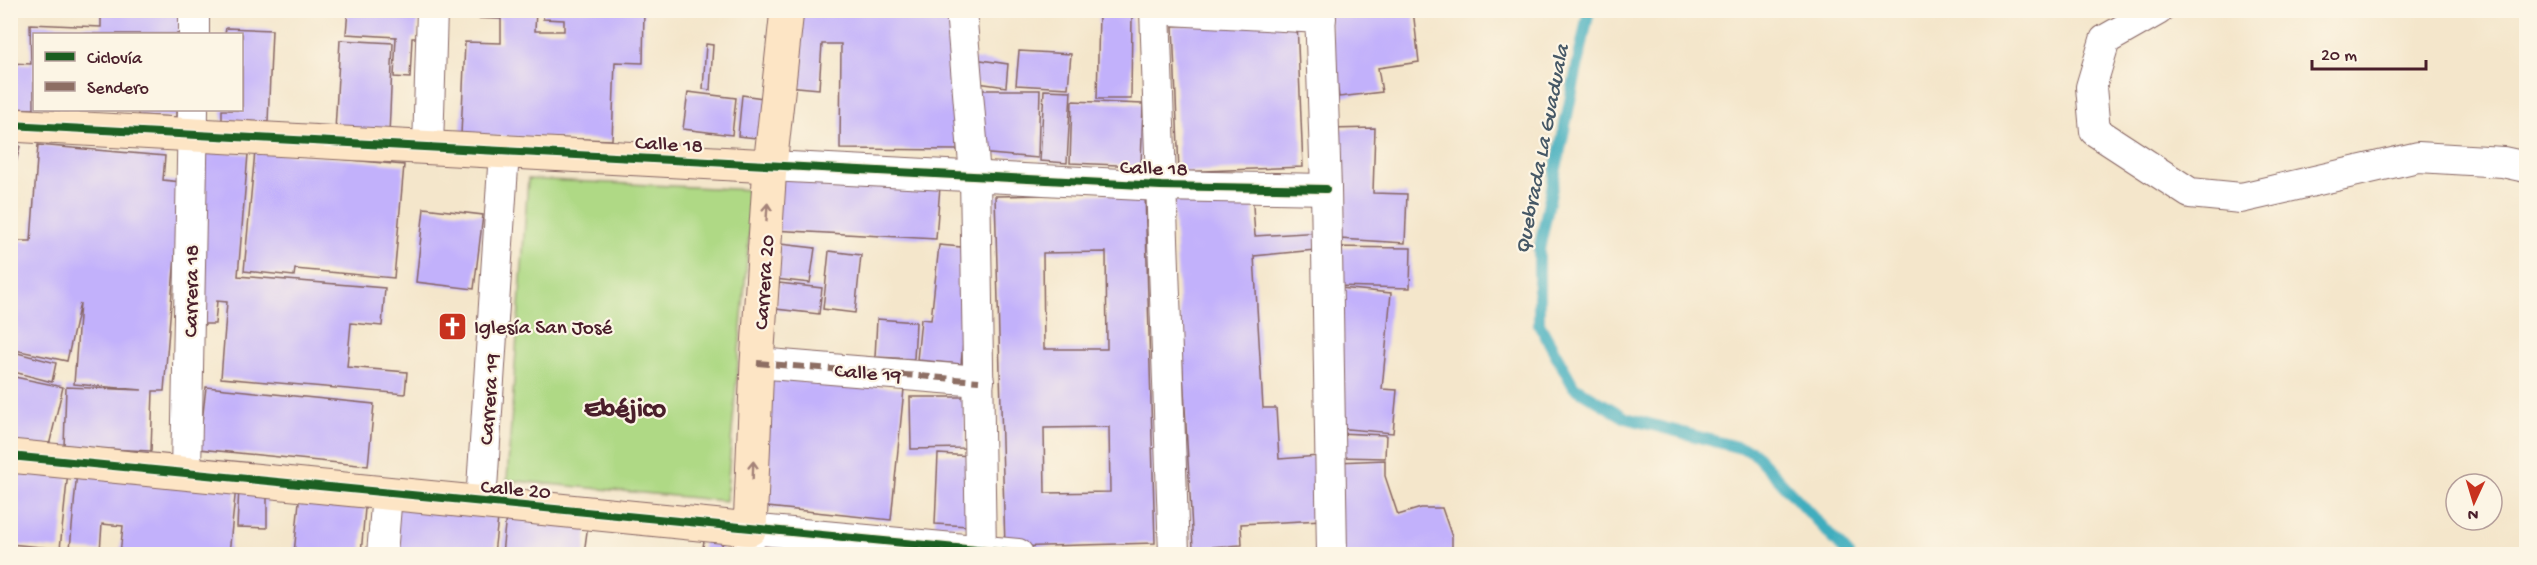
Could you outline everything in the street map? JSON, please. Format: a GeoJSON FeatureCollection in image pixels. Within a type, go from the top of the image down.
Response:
{"type":"FeatureCollection","features":[{"type":"Feature","properties":{"kind":"street"},"geometry":{"type":"LineString","coordinates":[[194,10],[194,33]]}},
{"type":"Feature","properties":{"kind":"street"},"geometry":{"type":"LineString","coordinates":[[428,148],[432,10]]}},
{"type":"Feature","properties":{"kind":"street","name":"Carrera 20"},"geometry":{"type":"LineString","coordinates":[[749,542],[770,166],[788,10]]}},
{"type":"Feature","properties":{"kind":"street"},"geometry":{"type":"LineString","coordinates":[[961,10],[975,176],[981,553]]}},
{"type":"Feature","properties":{"kind":"street"},"geometry":{"type":"LineString","coordinates":[[1155,10],[1174,555]]}},
{"type":"Feature","properties":{"kind":"street"},"geometry":{"type":"LineString","coordinates":[[1168,10],[1320,14],[1326,189],[1332,555]]}},
{"type":"Feature","properties":{"kind":"street"},"geometry":{"type":"LineString","coordinates":[[2158,10],[2105,40],[2091,87],[2095,131],[2190,193],[2241,198],[2418,157],[2502,162],[2526,166]]}},
{"type":"Feature","properties":{"kind":"street","name":"Calle 18"},"geometry":{"type":"LineString","coordinates":[[10,125],[193,123],[428,148],[1161,186],[1326,189]]}},
{"type":"Feature","properties":{"kind":"street","name":"Carrera 18"},"geometry":{"type":"LineString","coordinates":[[186,472],[193,123]]}},
{"type":"Feature","properties":{"kind":"street","name":"Carrera 19"},"geometry":{"type":"LineString","coordinates":[[481,503],[504,152]]}},
{"type":"Feature","properties":{"kind":"street","name":"Calle 19"},"geometry":{"type":"LineString","coordinates":[[758,363],[979,381]]}},
{"type":"Feature","properties":{"kind":"street","name":"Calle 20"},"geometry":{"type":"LineString","coordinates":[[10,456],[481,503],[749,542],[1018,555]]}},
{"type":"Feature","properties":{"kind":"street"},"geometry":{"type":"LineString","coordinates":[[382,555],[387,494]]}},
{"type":"Feature","properties":{"kind":"green space"},"geometry":{"type":"Polygon","coordinates":[[[528,179],[753,190],[726,501],[507,480],[528,179]]]}},
{"type":"Feature","properties":{"kind":"building"},"geometry":{"type":"Polygon","coordinates":[[[101,10],[180,10],[179,33],[33,33],[33,109],[10,108],[10,63],[31,64],[30,24],[101,27],[101,10]]]}},
{"type":"Feature","properties":{"kind":"building"},"geometry":{"type":"Polygon","coordinates":[[[348,10],[418,10],[416,38],[412,38],[410,78],[394,77],[396,37],[346,34],[348,10]]]}},
{"type":"Feature","properties":{"kind":"building"},"geometry":{"type":"Polygon","coordinates":[[[433,10],[536,10],[535,31],[564,31],[564,20],[543,19],[544,10],[644,10],[643,63],[615,62],[612,140],[461,135],[465,42],[501,43],[501,19],[433,17],[433,10]]]}},
{"type":"Feature","properties":{"kind":"building"},"geometry":{"type":"Polygon","coordinates":[[[798,10],[958,10],[957,150],[840,149],[841,44],[822,44],[819,89],[787,86],[798,10]]]}},
{"type":"Feature","properties":{"kind":"building"},"geometry":{"type":"Polygon","coordinates":[[[1328,10],[1413,10],[1419,62],[1378,68],[1382,92],[1339,97],[1328,10]]]}},
{"type":"Feature","properties":{"kind":"building"},"geometry":{"type":"Polygon","coordinates":[[[1099,13],[1132,15],[1131,99],[1097,99],[1099,13]]]}},
{"type":"Feature","properties":{"kind":"building"},"geometry":{"type":"Polygon","coordinates":[[[1297,21],[1303,167],[1179,172],[1173,26],[1297,21]]]}},
{"type":"Feature","properties":{"kind":"building"},"geometry":{"type":"Polygon","coordinates":[[[226,28],[272,30],[268,122],[222,120],[222,111],[243,111],[243,33],[225,33],[226,28]]]}},
{"type":"Feature","properties":{"kind":"building"},"geometry":{"type":"Polygon","coordinates":[[[340,40],[393,43],[389,135],[335,131],[340,40]]]}},
{"type":"Feature","properties":{"kind":"building"},"geometry":{"type":"Polygon","coordinates":[[[706,44],[713,45],[710,90],[703,89],[706,44]]]}},
{"type":"Feature","properties":{"kind":"building"},"geometry":{"type":"Polygon","coordinates":[[[1019,51],[1071,54],[1068,88],[1016,85],[1019,51]]]}},
{"type":"Feature","properties":{"kind":"building"},"geometry":{"type":"Polygon","coordinates":[[[974,59],[1008,64],[1006,87],[971,82],[974,59]]]}},
{"type":"Feature","properties":{"kind":"building"},"geometry":{"type":"Polygon","coordinates":[[[975,90],[1040,90],[1038,158],[978,153],[975,90]]]}},
{"type":"Feature","properties":{"kind":"building"},"geometry":{"type":"Polygon","coordinates":[[[1044,90],[1071,91],[1067,163],[1040,161],[1044,90]]]}},
{"type":"Feature","properties":{"kind":"building"},"geometry":{"type":"Polygon","coordinates":[[[688,92],[736,98],[732,135],[683,129],[688,92]]]}},
{"type":"Feature","properties":{"kind":"building"},"geometry":{"type":"Polygon","coordinates":[[[742,95],[770,99],[766,139],[738,136],[742,95]]]}},
{"type":"Feature","properties":{"kind":"building"},"geometry":{"type":"Polygon","coordinates":[[[1072,101],[1143,104],[1141,166],[1070,163],[1072,101]]]}},
{"type":"Feature","properties":{"kind":"building"},"geometry":{"type":"Polygon","coordinates":[[[138,111],[176,111],[176,117],[138,115],[138,111]]]}},
{"type":"Feature","properties":{"kind":"building"},"geometry":{"type":"Polygon","coordinates":[[[1375,128],[1373,193],[1407,194],[1405,243],[1340,239],[1329,129],[1375,128]]]}},
{"type":"Feature","properties":{"kind":"building"},"geometry":{"type":"Polygon","coordinates":[[[10,144],[20,146],[11,184],[10,184],[10,144]]]}},
{"type":"Feature","properties":{"kind":"building"},"geometry":{"type":"Polygon","coordinates":[[[38,145],[165,156],[163,180],[181,182],[164,391],[153,391],[151,451],[64,447],[66,387],[142,390],[74,384],[80,303],[67,361],[10,349],[10,241],[31,241],[38,145]]]}},
{"type":"Feature","properties":{"kind":"building"},"geometry":{"type":"Polygon","coordinates":[[[201,151],[248,154],[238,276],[385,288],[382,326],[351,323],[347,367],[407,372],[405,394],[221,378],[227,302],[217,301],[215,324],[197,324],[201,151]]]}},
{"type":"Feature","properties":{"kind":"building"},"geometry":{"type":"Polygon","coordinates":[[[255,151],[404,165],[394,278],[295,269],[294,276],[244,271],[255,151]]]}},
{"type":"Feature","properties":{"kind":"building"},"geometry":{"type":"Polygon","coordinates":[[[774,176],[940,186],[936,239],[772,230],[774,176]]]}},
{"type":"Feature","properties":{"kind":"building"},"geometry":{"type":"Polygon","coordinates":[[[1252,191],[1255,236],[1321,232],[1315,250],[1254,256],[1263,408],[1276,408],[1279,459],[1319,456],[1322,520],[1241,524],[1242,545],[1193,548],[1173,196],[1252,191]]]}},
{"type":"Feature","properties":{"kind":"building"},"geometry":{"type":"Polygon","coordinates":[[[1145,193],[1155,543],[1005,547],[995,196],[1145,193]],[[1106,252],[1043,253],[1044,349],[1107,349],[1106,252]],[[1109,427],[1044,428],[1045,493],[1110,492],[1109,427]]]}},
{"type":"Feature","properties":{"kind":"building"},"geometry":{"type":"Polygon","coordinates":[[[424,208],[483,215],[474,289],[416,282],[424,208]]]}},
{"type":"Feature","properties":{"kind":"building"},"geometry":{"type":"Polygon","coordinates":[[[780,244],[815,248],[810,283],[775,279],[780,244]]]}},
{"type":"Feature","properties":{"kind":"building"},"geometry":{"type":"Polygon","coordinates":[[[939,245],[972,248],[961,364],[917,360],[921,319],[931,320],[939,245]]]}},
{"type":"Feature","properties":{"kind":"building"},"geometry":{"type":"Polygon","coordinates":[[[1331,247],[1411,248],[1410,288],[1335,286],[1331,247]]]}},
{"type":"Feature","properties":{"kind":"building"},"geometry":{"type":"Polygon","coordinates":[[[829,251],[861,255],[855,313],[823,309],[829,251]]]}},
{"type":"Feature","properties":{"kind":"building"},"geometry":{"type":"Polygon","coordinates":[[[779,283],[822,288],[819,314],[776,309],[779,283]]]}},
{"type":"Feature","properties":{"kind":"building"},"geometry":{"type":"Polygon","coordinates":[[[1340,288],[1391,293],[1382,389],[1397,390],[1393,433],[1337,428],[1340,288]]]}},
{"type":"Feature","properties":{"kind":"building"},"geometry":{"type":"Polygon","coordinates":[[[877,319],[916,322],[914,359],[875,357],[877,319]]]}},
{"type":"Feature","properties":{"kind":"building"},"geometry":{"type":"Polygon","coordinates":[[[10,351],[56,363],[52,382],[10,371],[10,351]]]}},
{"type":"Feature","properties":{"kind":"building"},"geometry":{"type":"Polygon","coordinates":[[[10,376],[63,387],[48,450],[10,441],[10,376]]]}},
{"type":"Feature","properties":{"kind":"building"},"geometry":{"type":"Polygon","coordinates":[[[770,378],[904,389],[891,520],[758,506],[770,378]]]}},
{"type":"Feature","properties":{"kind":"building"},"geometry":{"type":"Polygon","coordinates":[[[206,387],[374,404],[368,466],[199,449],[206,387]]]}},
{"type":"Feature","properties":{"kind":"building"},"geometry":{"type":"Polygon","coordinates":[[[910,397],[965,397],[965,448],[911,449],[910,397]]]}},
{"type":"Feature","properties":{"kind":"building"},"geometry":{"type":"Polygon","coordinates":[[[1337,433],[1386,435],[1385,458],[1336,457],[1337,433]]]}},
{"type":"Feature","properties":{"kind":"building"},"geometry":{"type":"Polygon","coordinates":[[[938,454],[972,456],[968,526],[935,524],[938,454]]]}},
{"type":"Feature","properties":{"kind":"building"},"geometry":{"type":"Polygon","coordinates":[[[1385,460],[1385,476],[1398,515],[1421,508],[1442,508],[1452,537],[1452,554],[1338,554],[1337,462],[1385,460]]]}},
{"type":"Feature","properties":{"kind":"building"},"geometry":{"type":"Polygon","coordinates":[[[10,466],[68,472],[60,549],[10,544],[10,466]]]}},
{"type":"Feature","properties":{"kind":"building"},"geometry":{"type":"Polygon","coordinates":[[[77,471],[236,487],[229,554],[120,554],[123,526],[102,524],[100,551],[70,549],[77,471]]]}},
{"type":"Feature","properties":{"kind":"building"},"geometry":{"type":"Polygon","coordinates":[[[239,487],[267,488],[267,528],[237,527],[239,487]]]}},
{"type":"Feature","properties":{"kind":"building"},"geometry":{"type":"Polygon","coordinates":[[[300,491],[366,497],[361,554],[294,554],[300,491]]]}},
{"type":"Feature","properties":{"kind":"building"},"geometry":{"type":"Polygon","coordinates":[[[392,507],[498,518],[494,554],[388,554],[392,507]]]}},
{"type":"Feature","properties":{"kind":"building"},"geometry":{"type":"Polygon","coordinates":[[[506,515],[588,524],[584,554],[502,554],[506,515]]]}},
{"type":"Feature","properties":{"kind":"building"},"geometry":{"type":"Polygon","coordinates":[[[705,534],[723,537],[721,554],[702,554],[705,534]]]}},
{"type":"Feature","properties":{"kind":"waterway","name":"Quebrada La Guaduala"},"geometry":{"type":"LineString","coordinates":[[1589,10],[1539,250],[1539,324],[1574,387],[1626,418],[1752,451],[1848,554]]}},
{"type":"Feature","properties":{"kind":"marked path"},"geometry":{"type":"LineString","coordinates":[[757,363],[979,381]]}},
{"type":"Feature","properties":{"kind":"cycle path"},"geometry":{"type":"LineString","coordinates":[[10,125],[1161,186],[1326,189]]}},
{"type":"Feature","properties":{"kind":"cycle path"},"geometry":{"type":"LineString","coordinates":[[10,456],[1018,554]]}},
{"type":"Feature","properties":{"kind":"place","name":"Iglesía San José"},"geometry":{"type":"Point","coordinates":[453,326]}},
{"type":"Feature","properties":{"kind":"district","name":"Ebéjico"},"geometry":{"type":"Point","coordinates":[625,407]}}]}
